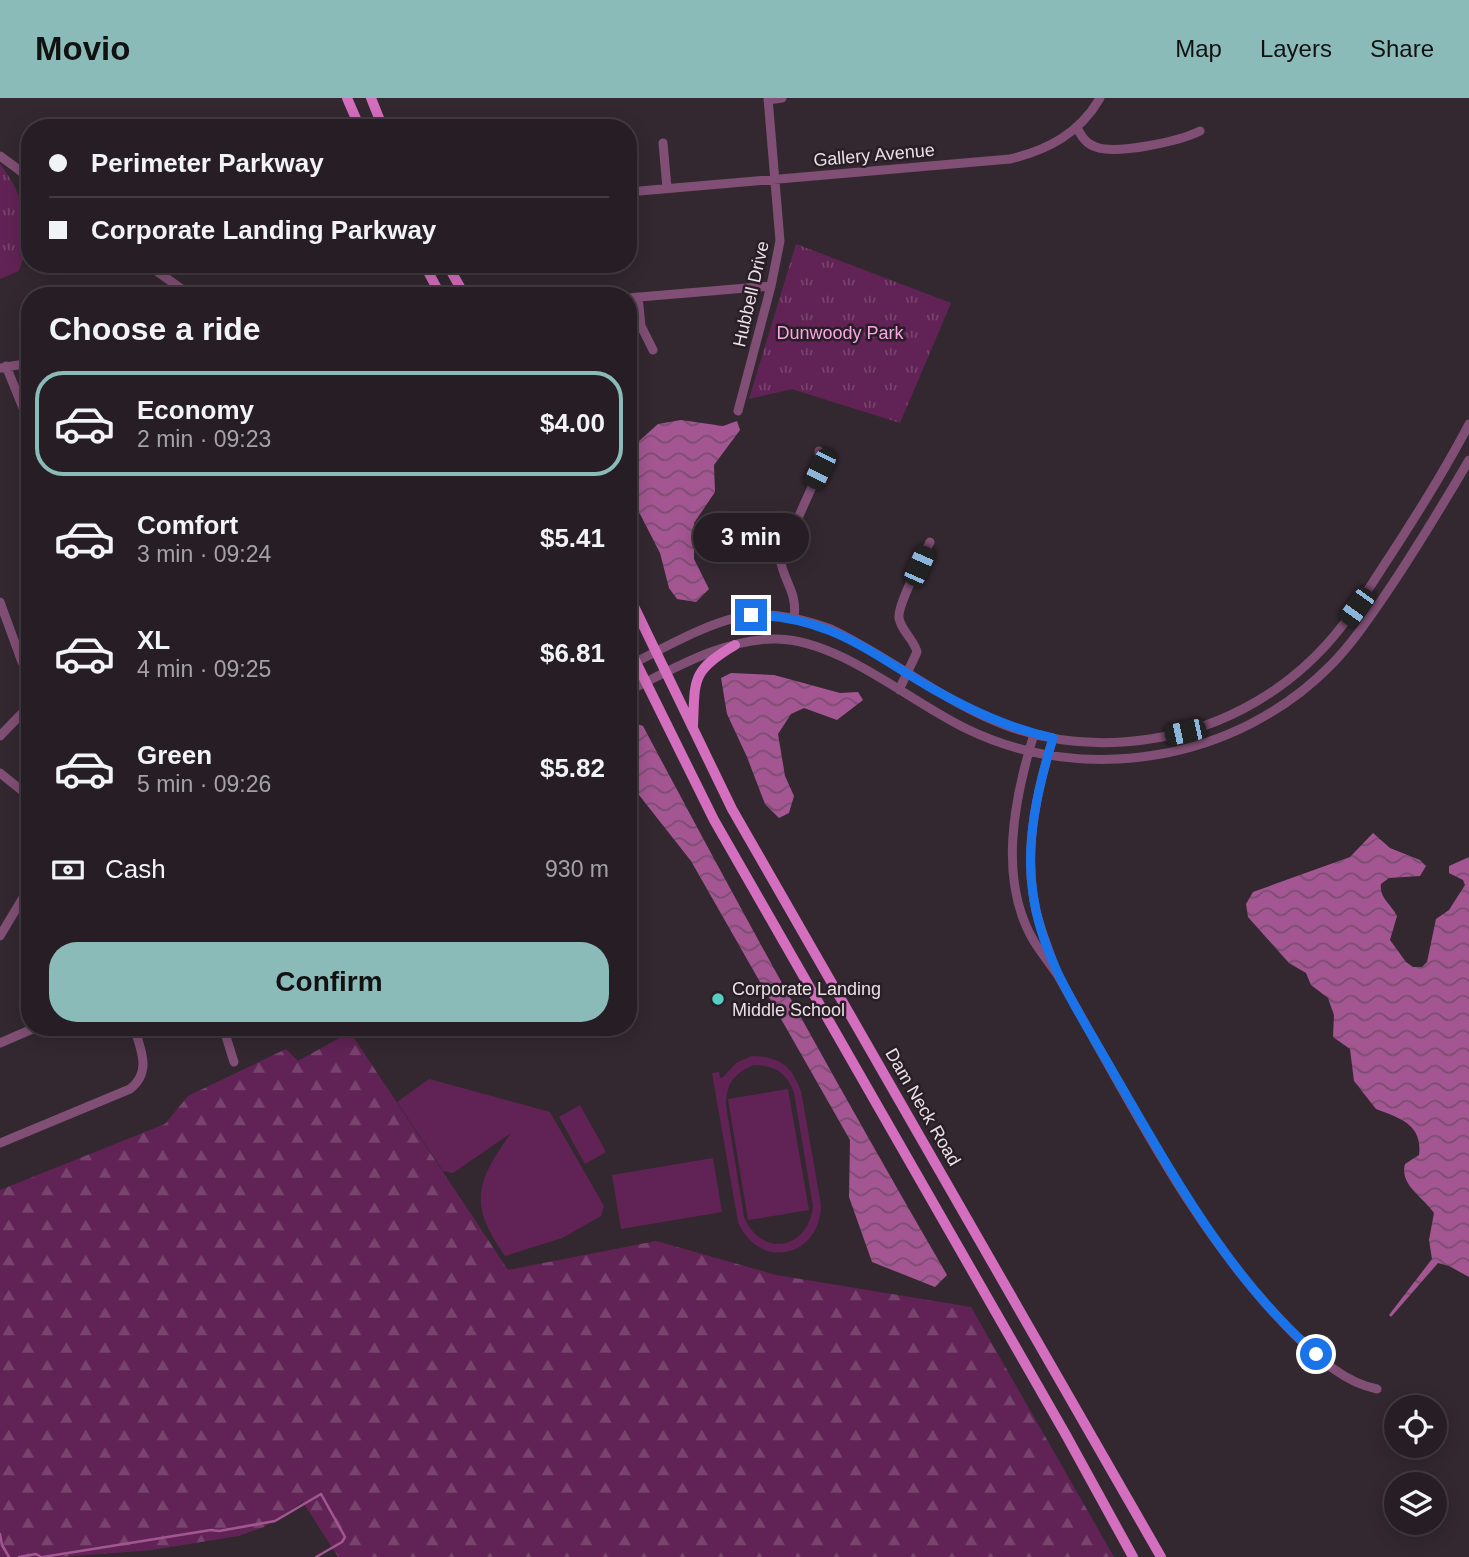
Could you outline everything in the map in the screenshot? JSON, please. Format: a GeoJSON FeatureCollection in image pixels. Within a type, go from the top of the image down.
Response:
{"type":"FeatureCollection","features":[{"type":"Feature","properties":{"kind":"main road"},"geometry":{"type":"LineString","coordinates":[[347,98],[356,119]]}},
{"type":"Feature","properties":{"kind":"main road"},"geometry":{"type":"LineString","coordinates":[[371,98],[379,119]]}},
{"type":"Feature","properties":{"kind":"main road","name":"Dam Neck Road"},"geometry":{"type":"LineString","coordinates":[[637,613],[732,809],[1161,1557]]}},
{"type":"Feature","properties":{"kind":"main road"},"geometry":{"type":"LineString","coordinates":[[693,729],[693,692],[698,678],[711,661],[736,645]]}},
{"type":"Feature","properties":{"kind":"main road"},"geometry":{"type":"LineString","coordinates":[[637,671],[646,683],[713,820],[1066,1435],[1133,1557]]}},
{"type":"Feature","properties":{"kind":"street"},"geometry":{"type":"LineString","coordinates":[[768,99],[782,98]]}},
{"type":"Feature","properties":{"kind":"street","name":"Gallery Avenue"},"geometry":{"type":"LineString","coordinates":[[637,191],[1010,159],[1055,144],[1077,128],[1100,98]]}},
{"type":"Feature","properties":{"kind":"street","name":"Hubbell Drive"},"geometry":{"type":"LineString","coordinates":[[738,411],[780,241],[768,99]]}},
{"type":"Feature","properties":{"kind":"street"},"geometry":{"type":"LineString","coordinates":[[1077,128],[1087,142],[1104,149],[1164,144],[1200,131]]}},
{"type":"Feature","properties":{"kind":"street"},"geometry":{"type":"LineString","coordinates":[[663,143],[667,188]]}},
{"type":"Feature","properties":{"kind":"street"},"geometry":{"type":"LineString","coordinates":[[0,156],[21,171]]}},
{"type":"Feature","properties":{"kind":"street"},"geometry":{"type":"LineString","coordinates":[[159,273],[179,287]]}},
{"type":"Feature","properties":{"kind":"street"},"geometry":{"type":"LineString","coordinates":[[637,298],[771,286]]}},
{"type":"Feature","properties":{"kind":"street"},"geometry":{"type":"LineString","coordinates":[[637,314],[640,326],[653,350]]}},
{"type":"Feature","properties":{"kind":"street"},"geometry":{"type":"LineString","coordinates":[[21,364],[3,367],[21,406]]}},
{"type":"Feature","properties":{"kind":"street"},"geometry":{"type":"LineString","coordinates":[[637,662],[711,626],[735,618],[751,615],[794,618],[844,635],[993,721],[1034,734],[1091,743],[1114,743],[1185,732],[1226,718],[1270,693],[1308,664],[1342,627],[1420,511],[1469,424]]}},
{"type":"Feature","properties":{"kind":"street"},"geometry":{"type":"LineString","coordinates":[[794,618],[795,601],[780,558],[820,469],[819,451]]}},
{"type":"Feature","properties":{"kind":"street"},"geometry":{"type":"LineString","coordinates":[[637,687],[705,655],[736,645],[774,639],[828,650],[969,730],[993,741],[1029,751],[1117,760],[1183,750],[1229,735],[1271,713],[1313,682],[1349,645],[1434,519],[1469,460]]}},
{"type":"Feature","properties":{"kind":"street"},"geometry":{"type":"LineString","coordinates":[[1420,511],[1434,519]]}},
{"type":"Feature","properties":{"kind":"street"},"geometry":{"type":"LineString","coordinates":[[899,690],[916,650],[913,640],[902,626],[899,614],[930,542]]}},
{"type":"Feature","properties":{"kind":"street"},"geometry":{"type":"LineString","coordinates":[[0,602],[21,659]]}},
{"type":"Feature","properties":{"kind":"street"},"geometry":{"type":"LineString","coordinates":[[0,736],[21,714]]}},
{"type":"Feature","properties":{"kind":"street"},"geometry":{"type":"LineString","coordinates":[[1034,734],[1014,823],[1013,850],[1020,903],[1035,942],[1057,974],[1191,1205],[1230,1262],[1280,1319],[1329,1366],[1354,1382],[1377,1389]]}},
{"type":"Feature","properties":{"kind":"street"},"geometry":{"type":"LineString","coordinates":[[1053,738],[1033,821],[1031,877],[1038,920],[1057,974]]}},
{"type":"Feature","properties":{"kind":"street"},"geometry":{"type":"LineString","coordinates":[[0,773],[21,790]]}},
{"type":"Feature","properties":{"kind":"street"},"geometry":{"type":"LineString","coordinates":[[0,936],[21,901]]}},
{"type":"Feature","properties":{"kind":"street"},"geometry":{"type":"LineString","coordinates":[[0,1043],[21,1034]]}},
{"type":"Feature","properties":{"kind":"street"},"geometry":{"type":"LineString","coordinates":[[0,1143],[130,1089],[141,1078],[144,1066],[136,1036]]}},
{"type":"Feature","properties":{"kind":"street"},"geometry":{"type":"LineString","coordinates":[[226,1036],[234,1062]]}},
{"type":"Feature","properties":{"kind":"green space"},"geometry":{"type":"Polygon","coordinates":[[[0,164],[21,202],[21,265],[19,271],[0,279],[0,164]]]}},
{"type":"Feature","properties":{"kind":"green space","name":"Dunwoody Park"},"geometry":{"type":"Polygon","coordinates":[[[796,244],[951,303],[900,423],[792,389],[749,399],[796,244]]]}},
{"type":"Feature","properties":{"kind":"green space"},"geometry":{"type":"Polygon","coordinates":[[[343,1036],[353,1036],[508,1270],[656,1241],[776,1275],[971,1307],[1114,1557],[338,1557],[303,1502],[264,1527],[238,1536],[152,1550],[63,1557],[0,1557],[0,1190],[165,1124],[188,1096],[286,1049],[298,1061],[343,1036]]]}},
{"type":"Feature","properties":{"kind":"green space"},"geometry":{"type":"Polygon","coordinates":[[[752,1056],[777,1061],[793,1075],[801,1091],[821,1205],[818,1223],[811,1237],[800,1247],[787,1252],[773,1252],[760,1247],[748,1238],[738,1222],[712,1073],[719,1072],[720,1078],[723,1077],[736,1063],[752,1056]],[[754,1065],[732,1080],[726,1105],[744,1217],[762,1239],[784,1243],[803,1232],[810,1221],[813,1206],[794,1093],[784,1075],[761,1065],[754,1065]]]}},
{"type":"Feature","properties":{"kind":"green space"},"geometry":{"type":"Polygon","coordinates":[[[429,1079],[550,1112],[604,1206],[601,1216],[562,1238],[505,1256],[485,1222],[481,1193],[490,1166],[511,1133],[453,1173],[443,1171],[397,1102],[429,1079]]]}},
{"type":"Feature","properties":{"kind":"green space"},"geometry":{"type":"Polygon","coordinates":[[[788,1089],[809,1210],[748,1220],[728,1099],[788,1089]]]}},
{"type":"Feature","properties":{"kind":"green space"},"geometry":{"type":"Polygon","coordinates":[[[580,1105],[606,1152],[585,1164],[559,1117],[580,1105]]]}},
{"type":"Feature","properties":{"kind":"green space"},"geometry":{"type":"Polygon","coordinates":[[[713,1158],[722,1212],[621,1229],[612,1175],[713,1158]]]}},
{"type":"Feature","properties":{"kind":"water"},"geometry":{"type":"Polygon","coordinates":[[[681,420],[723,426],[737,421],[740,430],[714,465],[715,492],[694,523],[694,559],[709,589],[696,602],[677,599],[669,588],[660,553],[637,510],[637,443],[658,424],[681,420]]]}},
{"type":"Feature","properties":{"kind":"water"},"geometry":{"type":"Polygon","coordinates":[[[731,673],[774,675],[840,693],[858,692],[863,700],[837,720],[804,708],[791,714],[778,734],[785,776],[794,796],[789,813],[779,818],[765,804],[727,714],[721,678],[731,673]]]}},
{"type":"Feature","properties":{"kind":"water"},"geometry":{"type":"Polygon","coordinates":[[[637,724],[643,726],[792,1002],[947,1275],[935,1287],[872,1262],[849,1197],[850,1140],[691,861],[639,795],[637,724]]]}},
{"type":"Feature","properties":{"kind":"water"},"geometry":{"type":"Polygon","coordinates":[[[1373,833],[1390,848],[1420,860],[1426,866],[1420,876],[1389,878],[1381,884],[1384,897],[1397,916],[1390,940],[1413,967],[1422,967],[1427,962],[1436,919],[1449,910],[1465,885],[1463,880],[1449,873],[1449,866],[1469,857],[1469,1277],[1438,1263],[1391,1317],[1389,1315],[1432,1259],[1429,1240],[1434,1213],[1409,1185],[1404,1172],[1405,1164],[1419,1155],[1417,1136],[1401,1119],[1376,1109],[1354,1081],[1350,1049],[1333,1037],[1334,1015],[1328,998],[1311,985],[1306,973],[1289,963],[1248,917],[1246,904],[1253,892],[1350,857],[1373,833]]]}},
{"type":"Feature","properties":{"kind":"waterway"},"geometry":{"type":"LineString","coordinates":[[43,1557],[275,1521],[321,1494],[345,1537],[342,1542],[316,1557]]}},
{"type":"Feature","properties":{"kind":"waterway"},"geometry":{"type":"LineString","coordinates":[[0,1534],[2,1545],[9,1557]]}},
{"type":"Feature","properties":{"kind":"waterway"},"geometry":{"type":"LineString","coordinates":[[19,1557],[36,1554],[41,1557]]}},
{"type":"Feature","properties":{"kind":"place","name":"Corporate Landing Middle School"},"geometry":{"type":"Point","coordinates":[718,999]}},
{"type":"Feature","properties":{"kind":"route"},"geometry":{"type":"LineString","coordinates":[[751,615],[794,618],[831,629],[993,721],[1053,738],[1033,821],[1030,857],[1038,920],[1057,974],[1170,1170],[1215,1241],[1246,1282],[1316,1354]]}}]}
